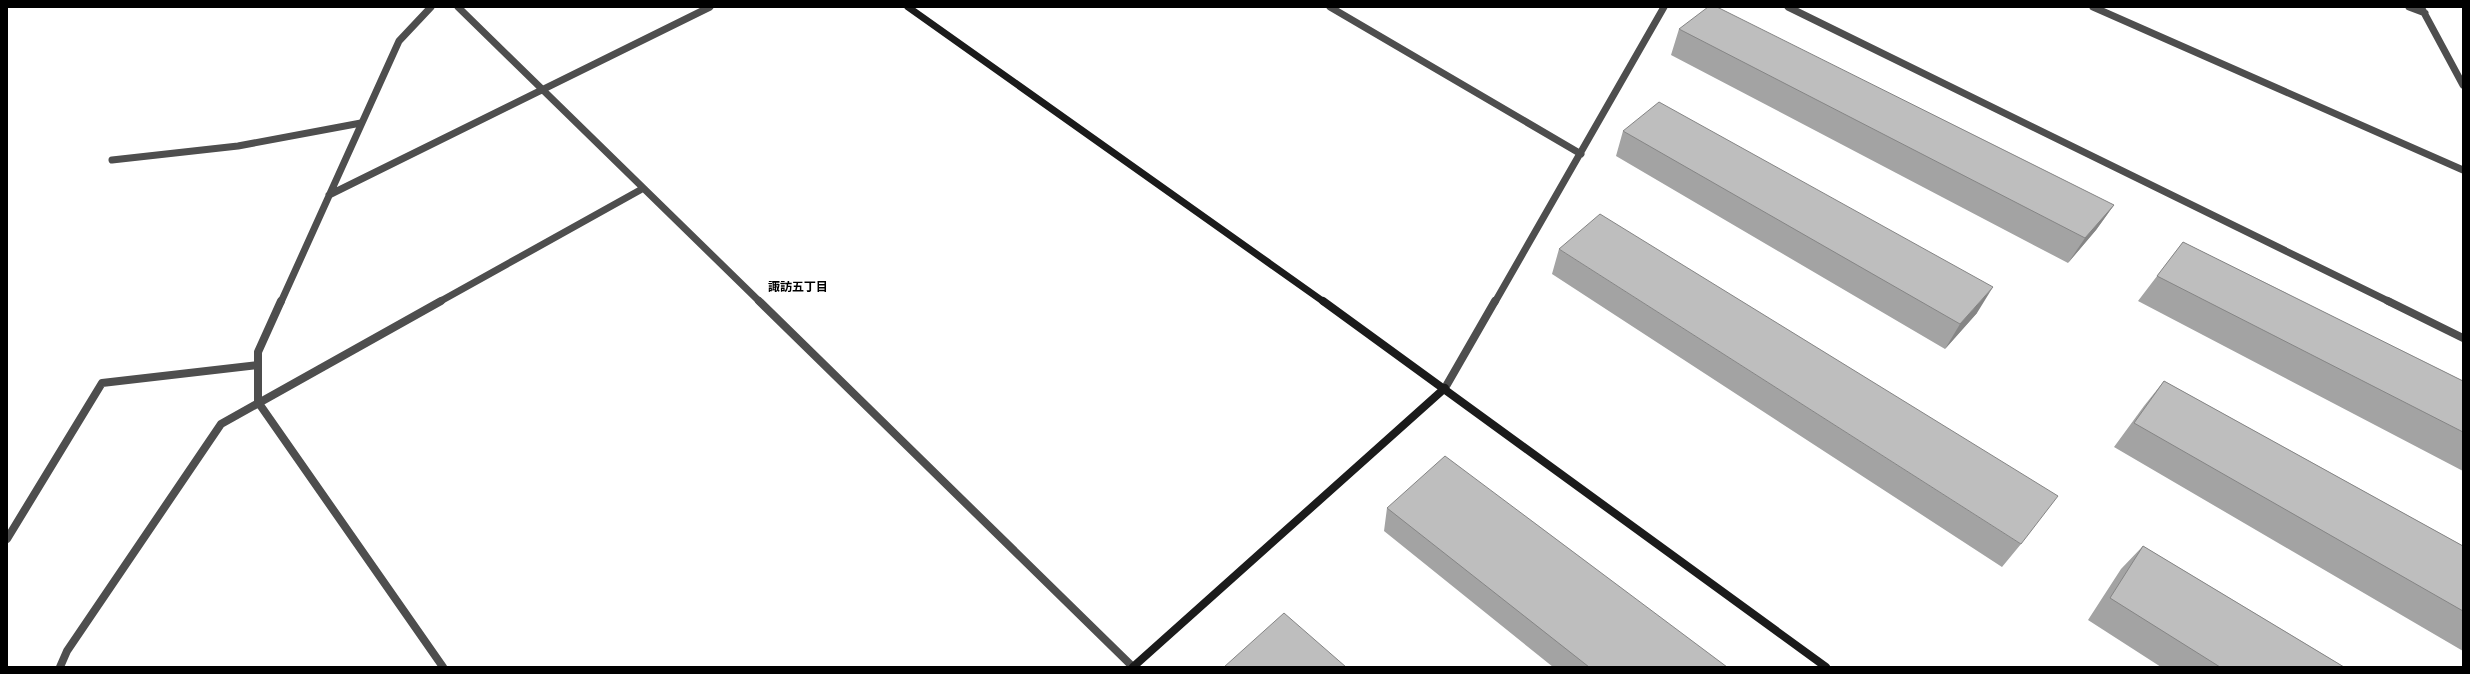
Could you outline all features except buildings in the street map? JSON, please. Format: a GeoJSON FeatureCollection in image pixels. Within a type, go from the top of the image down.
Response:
{"type":"FeatureCollection","features":[{"type":"Feature","properties":{"kind":"street"},"geometry":{"type":"LineString","coordinates":[[431,7],[398,41],[258,352],[258,402],[443,667]]}},
{"type":"Feature","properties":{"kind":"street"},"geometry":{"type":"LineString","coordinates":[[458,7],[1133,667],[1444,388],[1581,154],[1664,7]]}},
{"type":"Feature","properties":{"kind":"street"},"geometry":{"type":"LineString","coordinates":[[329,195],[541,89],[710,7]]}},
{"type":"Feature","properties":{"kind":"street"},"geometry":{"type":"LineString","coordinates":[[908,7],[1444,388],[1826,667]]}},
{"type":"Feature","properties":{"kind":"street"},"geometry":{"type":"LineString","coordinates":[[1330,7],[1581,154]]}},
{"type":"Feature","properties":{"kind":"street"},"geometry":{"type":"LineString","coordinates":[[1788,7],[2463,338]]}},
{"type":"Feature","properties":{"kind":"street"},"geometry":{"type":"LineString","coordinates":[[2093,7],[2463,170]]}},
{"type":"Feature","properties":{"kind":"street"},"geometry":{"type":"LineString","coordinates":[[2409,7],[2423,10],[2463,85]]}},
{"type":"Feature","properties":{"kind":"street"},"geometry":{"type":"LineString","coordinates":[[112,160],[238,146],[361,123]]}},
{"type":"Feature","properties":{"kind":"street"},"geometry":{"type":"LineString","coordinates":[[60,667],[66,651],[221,424],[642,188]]}},
{"type":"Feature","properties":{"kind":"street"},"geometry":{"type":"LineString","coordinates":[[7,539],[102,383],[258,365]]}},
{"type":"Feature","properties":{"kind":"district","name":"諏訪五丁目"},"geometry":{"type":"Point","coordinates":[798,288]}}]}
